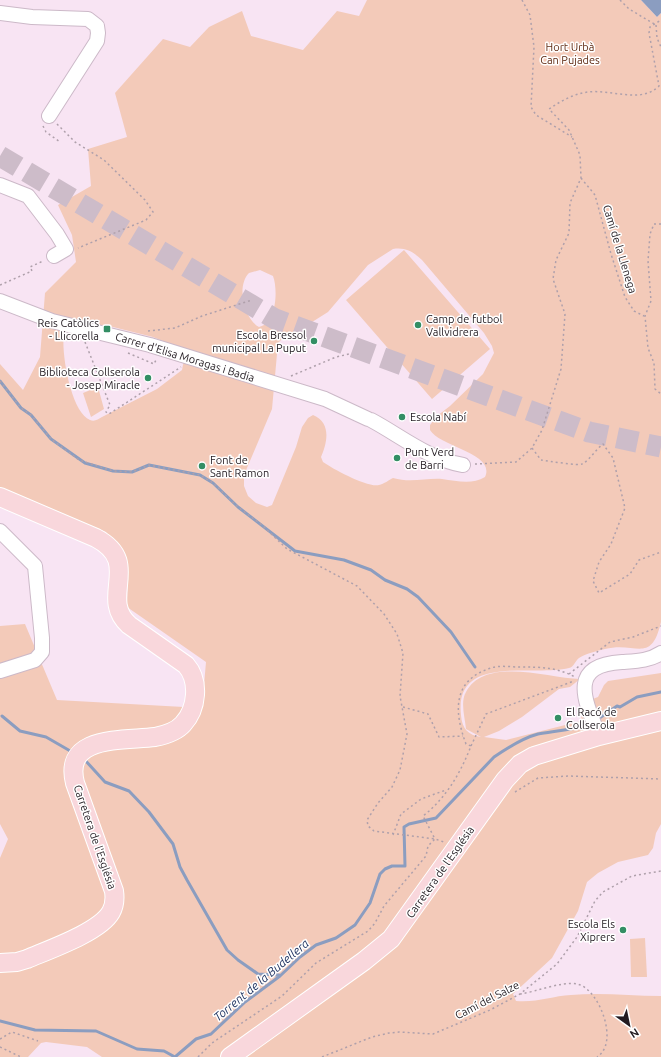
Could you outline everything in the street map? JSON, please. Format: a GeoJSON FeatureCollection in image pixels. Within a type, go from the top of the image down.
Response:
{"type":"FeatureCollection","features":[{"type":"Feature","properties":{"kind":"main road","name":"Carretera de l'Església"},"geometry":{"type":"LineString","coordinates":[[0,497],[96,538],[110,547],[119,562],[117,600],[121,618],[129,626],[186,665],[192,673],[195,685],[190,712],[184,724],[178,728],[164,735],[155,737],[95,744],[83,749],[74,761],[73,769],[75,783],[114,891],[114,905],[109,916],[89,931],[27,959],[17,962],[0,963]]}},
{"type":"Feature","properties":{"kind":"main road","name":"Carretera de l'Església"},"geometry":{"type":"LineString","coordinates":[[230,1057],[380,949],[401,927],[505,780],[520,764],[534,756],[599,736],[661,721]]}},
{"type":"Feature","properties":{"kind":"street"},"geometry":{"type":"LineString","coordinates":[[0,13],[32,17],[88,19],[96,26],[98,33],[97,41],[46,119]]}},
{"type":"Feature","properties":{"kind":"street"},"geometry":{"type":"LineString","coordinates":[[0,185],[28,196],[57,234],[60,253]]}},
{"type":"Feature","properties":{"kind":"street","name":"Carrer d'Elisa Moragas i Badia"},"geometry":{"type":"LineString","coordinates":[[0,301],[52,321],[134,341],[325,399],[370,419],[444,460],[463,465]]}},
{"type":"Feature","properties":{"kind":"street"},"geometry":{"type":"LineString","coordinates":[[0,531],[35,566],[42,652],[35,660],[0,672]]}},
{"type":"Feature","properties":{"kind":"street"},"geometry":{"type":"LineString","coordinates":[[599,736],[584,692],[585,683],[590,674],[594,669],[603,664],[642,661],[661,653]]}},
{"type":"Feature","properties":{"kind":"path"},"geometry":{"type":"LineString","coordinates":[[522,0],[530,14],[534,47],[531,107],[536,115],[572,137]]}},
{"type":"Feature","properties":{"kind":"path"},"geometry":{"type":"LineString","coordinates":[[620,0],[629,9],[656,25]]}},
{"type":"Feature","properties":{"kind":"path"},"geometry":{"type":"LineString","coordinates":[[463,465],[516,462],[532,448],[542,430],[561,369],[565,314],[553,280],[556,260],[569,232],[570,203],[581,178],[580,154],[569,130],[549,109],[560,102],[589,92],[648,94],[659,86],[649,33],[650,27],[656,25],[661,20]]}},
{"type":"Feature","properties":{"kind":"path"},"geometry":{"type":"LineString","coordinates":[[656,25],[657,38],[661,47]]}},
{"type":"Feature","properties":{"kind":"path"},"geometry":{"type":"LineString","coordinates":[[60,142],[44,130],[46,119],[75,142],[104,160],[145,200],[153,212],[146,220],[78,248],[60,253]]}},
{"type":"Feature","properties":{"kind":"path","name":"Camí de la Llenega"},"geometry":{"type":"LineString","coordinates":[[581,178],[595,195],[611,254],[625,297],[634,311],[645,316],[651,301],[648,261],[650,234],[654,224],[661,224]]}},
{"type":"Feature","properties":{"kind":"path"},"geometry":{"type":"LineString","coordinates":[[0,284],[32,271],[31,266]]}},
{"type":"Feature","properties":{"kind":"path"},"geometry":{"type":"LineString","coordinates":[[134,341],[136,336],[147,332],[175,328],[202,316],[252,300]]}},
{"type":"Feature","properties":{"kind":"path"},"geometry":{"type":"LineString","coordinates":[[645,316],[648,348],[654,363],[655,390],[661,394]]}},
{"type":"Feature","properties":{"kind":"path"},"geometry":{"type":"LineString","coordinates":[[83,337],[110,405],[106,412],[109,414],[183,366]]}},
{"type":"Feature","properties":{"kind":"path"},"geometry":{"type":"LineString","coordinates":[[290,376],[336,357],[349,354]]}},
{"type":"Feature","properties":{"kind":"path"},"geometry":{"type":"LineString","coordinates":[[0,381],[21,408],[31,415],[51,439],[79,460],[113,471],[132,472],[149,465],[200,475],[213,483],[238,507],[262,525],[287,549],[357,586],[384,614],[397,634],[402,653],[400,696],[407,734],[400,770],[392,787],[378,803],[367,823],[370,830],[374,832],[435,839],[457,848]]}},
{"type":"Feature","properties":{"kind":"path"},"geometry":{"type":"LineString","coordinates":[[532,448],[541,460],[563,462],[572,465],[582,464],[603,444],[614,458],[625,508],[611,544],[597,568],[593,581],[599,593],[630,574],[639,560],[661,552]]}},
{"type":"Feature","properties":{"kind":"path"},"geometry":{"type":"LineString","coordinates":[[570,674],[610,642],[634,637],[661,626]]}},
{"type":"Feature","properties":{"kind":"path"},"geometry":{"type":"LineString","coordinates":[[435,839],[423,816],[437,805],[446,790],[459,774],[486,714],[580,679],[560,669],[492,667],[473,676],[461,690],[458,716],[466,744],[471,746]]}},
{"type":"Feature","properties":{"kind":"path"},"geometry":{"type":"LineString","coordinates":[[402,706],[428,714],[439,737],[463,736]]}},
{"type":"Feature","properties":{"kind":"path"},"geometry":{"type":"LineString","coordinates":[[511,797],[516,790],[538,778],[568,776],[661,779]]}},
{"type":"Feature","properties":{"kind":"path"},"geometry":{"type":"LineString","coordinates":[[393,834],[401,814],[421,799],[446,790]]}},
{"type":"Feature","properties":{"kind":"path"},"geometry":{"type":"LineString","coordinates":[[198,1057],[212,1043],[282,996],[316,963],[368,931],[375,923],[384,906],[426,856],[428,846],[435,839]]}},
{"type":"Feature","properties":{"kind":"path","name":"Camí del Salze"},"geometry":{"type":"LineString","coordinates":[[322,1057],[372,1037],[389,1033],[399,1032],[433,1034],[483,1013],[520,994],[558,964],[577,936],[595,901],[603,892],[632,876],[661,870]]}},
{"type":"Feature","properties":{"kind":"path"},"geometry":{"type":"LineString","coordinates":[[520,994],[533,993],[570,983],[587,988],[594,996],[606,1024],[606,1042],[601,1053],[597,1057]]}},
{"type":"Feature","properties":{"kind":"path"},"geometry":{"type":"LineString","coordinates":[[0,1039],[12,1032],[38,1041]]}},
{"type":"Feature","properties":{"kind":"path"},"geometry":{"type":"LineString","coordinates":[[0,1047],[22,1057]]}},
{"type":"Feature","properties":{"kind":"green space","name":"Hort Urbà Can Pujades"},"geometry":{"type":"Polygon","coordinates":[[[367,0],[641,0],[657,17],[661,13],[661,622],[657,635],[652,643],[641,649],[616,647],[595,651],[579,658],[569,668],[554,670],[518,670],[499,672],[483,675],[470,683],[462,696],[461,715],[464,728],[469,733],[481,737],[466,729],[463,700],[466,692],[475,681],[487,675],[502,672],[518,672],[580,679],[570,687],[559,689],[522,717],[499,731],[484,737],[506,740],[581,721],[582,712],[586,703],[598,697],[604,685],[608,681],[661,673],[661,824],[656,833],[653,848],[648,855],[618,862],[598,873],[587,882],[578,911],[552,958],[513,994],[516,1001],[537,1000],[582,994],[661,996],[661,1057],[102,1057],[87,1047],[46,1042],[41,1043],[28,1057],[0,1057],[0,858],[8,839],[0,824],[0,626],[25,624],[57,700],[202,708],[206,662],[127,607],[128,573],[122,553],[106,532],[0,487],[0,364],[23,390],[40,357],[45,293],[76,262],[72,235],[58,205],[91,186],[88,149],[127,137],[115,93],[163,39],[190,47],[209,27],[242,11],[251,36],[303,50],[337,11],[359,16],[367,0]],[[393,249],[368,265],[328,312],[301,329],[286,335],[278,343],[272,409],[244,475],[244,486],[248,496],[256,503],[267,507],[272,505],[296,447],[302,427],[308,418],[313,415],[323,423],[325,428],[326,440],[321,457],[323,462],[342,473],[367,484],[379,485],[393,478],[406,480],[442,479],[470,482],[485,477],[486,469],[482,462],[475,456],[436,436],[430,430],[430,425],[437,416],[450,406],[483,374],[494,353],[492,346],[484,333],[422,260],[412,252],[406,249],[393,249]],[[260,270],[249,273],[245,279],[242,294],[249,317],[259,327],[269,320],[273,313],[276,297],[273,276],[260,270]],[[85,320],[74,321],[65,327],[65,362],[72,392],[77,405],[83,414],[90,420],[96,420],[157,389],[182,370],[185,355],[178,347],[153,337],[105,325],[98,326],[85,320]]]}},
{"type":"Feature","properties":{"kind":"green space","name":"Camp de futbol Vallvidrera"},"geometry":{"type":"Polygon","coordinates":[[[404,250],[490,349],[432,399],[346,300],[404,250]]]}},
{"type":"Feature","properties":{"kind":"green space"},"geometry":{"type":"Polygon","coordinates":[[[98,387],[104,409],[91,417],[83,393],[98,387]]]}},
{"type":"Feature","properties":{"kind":"green space"},"geometry":{"type":"Polygon","coordinates":[[[645,938],[647,977],[631,977],[630,939],[645,938]]]}},
{"type":"Feature","properties":{"kind":"water"},"geometry":{"type":"Polygon","coordinates":[[[641,0],[661,0],[661,13],[657,17],[641,0]]]}},
{"type":"Feature","properties":{"kind":"waterway"},"geometry":{"type":"LineString","coordinates":[[0,381],[21,408],[31,415],[51,439],[85,463],[113,471],[132,472],[149,465],[200,475],[213,483],[238,507],[295,551],[344,560],[371,570],[385,580],[407,589],[418,597],[451,632],[475,667]]}},
{"type":"Feature","properties":{"kind":"waterway","name":"Torrent de la Budellera"},"geometry":{"type":"LineString","coordinates":[[598,719],[617,706],[620,707],[637,697],[661,692]]}},
{"type":"Feature","properties":{"kind":"waterway"},"geometry":{"type":"LineString","coordinates":[[2,716],[20,731],[46,737],[72,752]]}},
{"type":"Feature","properties":{"kind":"waterway","name":"Torrent de la Budellera"},"geometry":{"type":"LineString","coordinates":[[0,1021],[35,1030],[96,1031],[137,1049],[164,1051],[175,1057],[196,1039],[211,1034],[245,1002],[280,976],[300,957],[316,945],[336,938],[355,925],[370,903],[380,874],[385,869],[392,866],[405,866],[404,827],[409,824],[436,818],[494,757],[504,750],[538,734],[571,729],[590,724]]}},
{"type":"Feature","properties":{"kind":"waterway"},"geometry":{"type":"LineString","coordinates":[[84,759],[105,782],[129,791],[149,812],[173,844],[180,867],[227,950],[258,974],[279,975]]}},
{"type":"Feature","properties":{"kind":"tunnel"},"geometry":{"type":"LineString","coordinates":[[0,156],[275,319],[589,432],[661,447]]}},
{"type":"Feature","properties":{"kind":"place","name":"Camp de futbol Vallvidrera"},"geometry":{"type":"Point","coordinates":[418,325]}},
{"type":"Feature","properties":{"kind":"place","name":"Reis Catòlics - Llicorella"},"geometry":{"type":"Point","coordinates":[107,329]}},
{"type":"Feature","properties":{"kind":"place","name":"Escola Bressol municipal La Puput"},"geometry":{"type":"Point","coordinates":[314,341]}},
{"type":"Feature","properties":{"kind":"place","name":"Biblioteca Collserola - Josep Miracle"},"geometry":{"type":"Point","coordinates":[148,378]}},
{"type":"Feature","properties":{"kind":"place","name":"Escola Nabí"},"geometry":{"type":"Point","coordinates":[402,417]}},
{"type":"Feature","properties":{"kind":"place","name":"Punt Verd de Barri"},"geometry":{"type":"Point","coordinates":[397,458]}},
{"type":"Feature","properties":{"kind":"place","name":"Font de Sant Ramon"},"geometry":{"type":"Point","coordinates":[202,466]}},
{"type":"Feature","properties":{"kind":"place","name":"El Racó de Collserola"},"geometry":{"type":"Point","coordinates":[558,718]}},
{"type":"Feature","properties":{"kind":"place","name":"Escola Els Xiprers"},"geometry":{"type":"Point","coordinates":[623,930]}}]}
